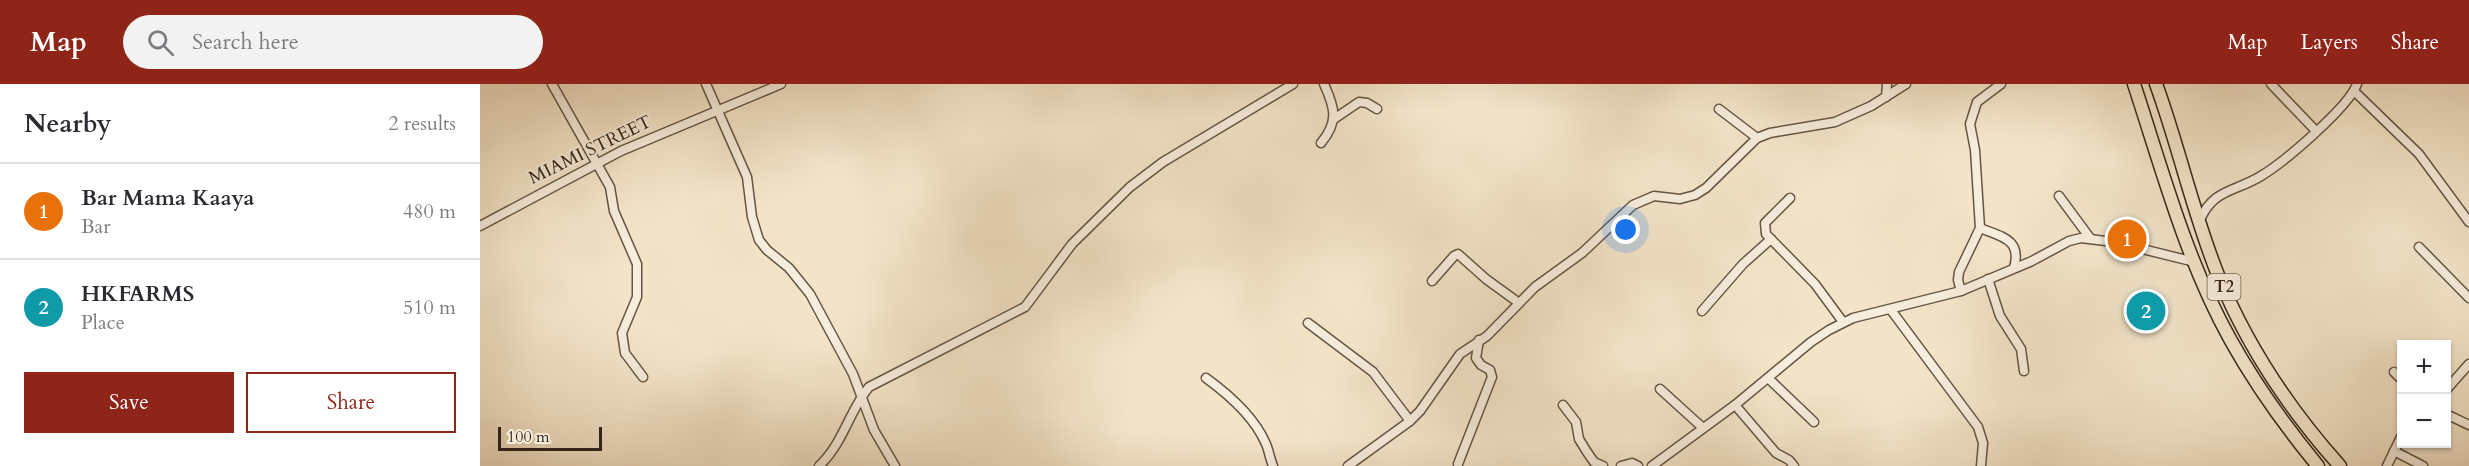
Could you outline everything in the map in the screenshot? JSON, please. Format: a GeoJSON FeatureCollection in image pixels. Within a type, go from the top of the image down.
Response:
{"type":"FeatureCollection","features":[{"type":"Feature","properties":{"kind":"highway","name":"T2"},"geometry":{"type":"LineString","coordinates":[[2134,84],[2195,262],[2229,338],[2281,419],[2318,466]]}},
{"type":"Feature","properties":{"kind":"highway","name":"T2"},"geometry":{"type":"LineString","coordinates":[[2156,84],[2218,274],[2235,313],[2269,374],[2305,427],[2340,466]]}},
{"type":"Feature","properties":{"kind":"highway"},"geometry":{"type":"LineString","coordinates":[[2145,117],[2166,111]]}},
{"type":"Feature","properties":{"kind":"highway"},"geometry":{"type":"LineString","coordinates":[[2159,162],[2179,156]]}},
{"type":"Feature","properties":{"kind":"street"},"geometry":{"type":"LineString","coordinates":[[552,84],[610,187],[614,211],[637,264],[637,297],[622,333],[625,353],[643,377]]}},
{"type":"Feature","properties":{"kind":"street"},"geometry":{"type":"LineString","coordinates":[[706,84],[747,177],[752,218],[759,240],[767,250],[785,264],[810,294],[853,374],[874,430],[895,466]]}},
{"type":"Feature","properties":{"kind":"street","name":"MIAMI STREET"},"geometry":{"type":"LineString","coordinates":[[480,226],[637,143],[781,84]]}},
{"type":"Feature","properties":{"kind":"street"},"geometry":{"type":"LineString","coordinates":[[819,466],[837,445],[862,396],[876,382],[1025,307],[1072,243],[1130,187],[1163,162],[1293,84]]}},
{"type":"Feature","properties":{"kind":"street"},"geometry":{"type":"LineString","coordinates":[[1320,142],[1328,134],[1334,118],[1333,108],[1324,84]]}},
{"type":"Feature","properties":{"kind":"street"},"geometry":{"type":"LineString","coordinates":[[1886,97],[1887,84]]}},
{"type":"Feature","properties":{"kind":"street"},"geometry":{"type":"LineString","coordinates":[[1348,466],[1410,421],[1420,411],[1454,360],[1479,340],[1535,287],[1582,252],[1633,205],[1654,196],[1680,199],[1695,195],[1757,138],[1770,133],[1835,122],[1886,97],[1906,84]]}},
{"type":"Feature","properties":{"kind":"street"},"geometry":{"type":"LineString","coordinates":[[1961,291],[1958,280],[1959,272],[1980,228],[1976,150],[1970,124],[1977,102],[2001,84]]}},
{"type":"Feature","properties":{"kind":"street"},"geometry":{"type":"LineString","coordinates":[[2271,84],[2316,131]]}},
{"type":"Feature","properties":{"kind":"street"},"geometry":{"type":"LineString","coordinates":[[2200,220],[2213,199],[2271,170],[2331,118],[2355,87],[2419,154],[2469,222]]}},
{"type":"Feature","properties":{"kind":"street"},"geometry":{"type":"LineString","coordinates":[[1334,118],[1359,102],[1367,103],[1377,109]]}},
{"type":"Feature","properties":{"kind":"street"},"geometry":{"type":"LineString","coordinates":[[1719,109],[1757,138]]}},
{"type":"Feature","properties":{"kind":"street"},"geometry":{"type":"LineString","coordinates":[[2059,196],[2090,238]]}},
{"type":"Feature","properties":{"kind":"street"},"geometry":{"type":"LineString","coordinates":[[1790,198],[1765,223],[1764,229],[1815,284],[1843,322]]}},
{"type":"Feature","properties":{"kind":"street"},"geometry":{"type":"LineString","coordinates":[[1980,228],[2010,242],[2017,253],[2014,268]]}},
{"type":"Feature","properties":{"kind":"street"},"geometry":{"type":"LineString","coordinates":[[1652,466],[1735,405],[1811,342],[1843,322],[1961,291],[2069,241],[2090,238],[2195,262]]}},
{"type":"Feature","properties":{"kind":"street"},"geometry":{"type":"LineString","coordinates":[[1702,311],[1743,264],[1771,239]]}},
{"type":"Feature","properties":{"kind":"street"},"geometry":{"type":"LineString","coordinates":[[2419,247],[2469,298]]}},
{"type":"Feature","properties":{"kind":"street"},"geometry":{"type":"LineString","coordinates":[[1432,281],[1458,254],[1486,279],[1520,303]]}},
{"type":"Feature","properties":{"kind":"street"},"geometry":{"type":"LineString","coordinates":[[1988,279],[2000,316],[2021,349],[2024,371]]}},
{"type":"Feature","properties":{"kind":"street"},"geometry":{"type":"LineString","coordinates":[[1891,310],[1978,427],[1983,443],[1981,466]]}},
{"type":"Feature","properties":{"kind":"street"},"geometry":{"type":"LineString","coordinates":[[1308,323],[1373,372],[1410,421]]}},
{"type":"Feature","properties":{"kind":"street"},"geometry":{"type":"LineString","coordinates":[[1458,464],[1492,377],[1490,370],[1480,365],[1476,358],[1479,340]]}},
{"type":"Feature","properties":{"kind":"street"},"geometry":{"type":"LineString","coordinates":[[2451,384],[2469,364]]}},
{"type":"Feature","properties":{"kind":"street"},"geometry":{"type":"LineString","coordinates":[[2394,372],[2397,375]]}},
{"type":"Feature","properties":{"kind":"street"},"geometry":{"type":"LineString","coordinates":[[1206,378],[1219,387],[1250,419],[1266,443],[1273,466]]}},
{"type":"Feature","properties":{"kind":"street"},"geometry":{"type":"LineString","coordinates":[[1768,378],[1814,422]]}},
{"type":"Feature","properties":{"kind":"street"},"geometry":{"type":"LineString","coordinates":[[1660,388],[1703,428]]}},
{"type":"Feature","properties":{"kind":"street"},"geometry":{"type":"LineString","coordinates":[[1563,405],[1576,422],[1579,439],[1587,452],[1594,462],[1603,466]]}},
{"type":"Feature","properties":{"kind":"street"},"geometry":{"type":"LineString","coordinates":[[1735,405],[1776,453],[1789,460],[1794,466]]}},
{"type":"Feature","properties":{"kind":"street"},"geometry":{"type":"LineString","coordinates":[[2451,416],[2469,425]]}},
{"type":"Feature","properties":{"kind":"street"},"geometry":{"type":"LineString","coordinates":[[2387,466],[2397,445]]}},
{"type":"Feature","properties":{"kind":"street"},"geometry":{"type":"LineString","coordinates":[[2394,451],[2423,466]]}},
{"type":"Feature","properties":{"kind":"street"},"geometry":{"type":"LineString","coordinates":[[1621,466],[1632,463],[1638,466]]}},
{"type":"Feature","properties":{"kind":"place","name":"Bar Mama Kaaya"},"geometry":{"type":"Point","coordinates":[2127,239]}},
{"type":"Feature","properties":{"kind":"place","name":"HKFARMS"},"geometry":{"type":"Point","coordinates":[2146,311]}}]}
